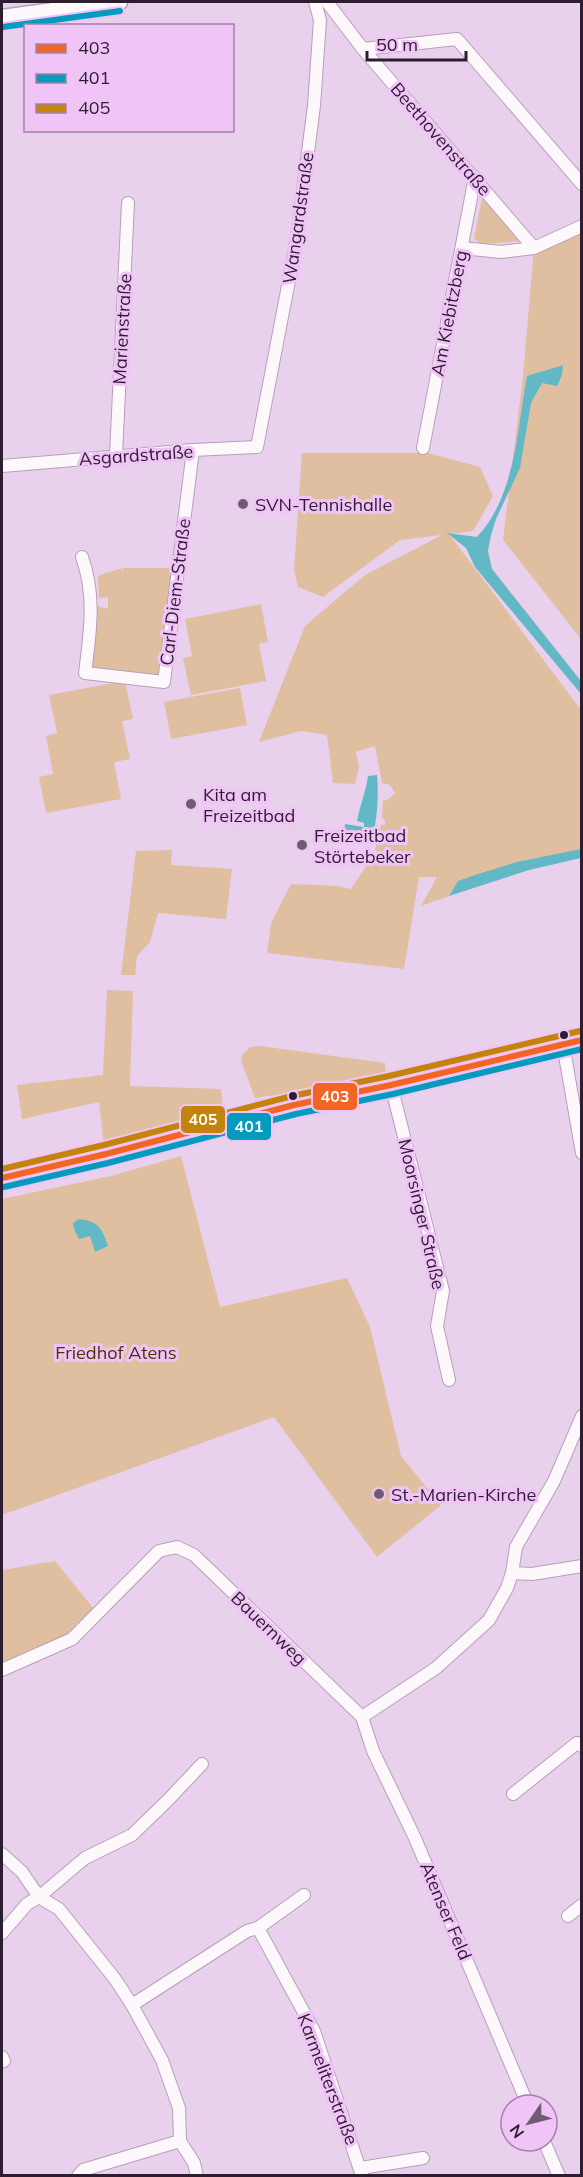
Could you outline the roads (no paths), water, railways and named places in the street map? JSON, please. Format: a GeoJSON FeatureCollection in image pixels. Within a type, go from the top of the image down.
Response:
{"type":"FeatureCollection","features":[{"type":"Feature","properties":{"kind":"street"},"geometry":{"type":"LineString","coordinates":[[2,18],[82,4],[119,2]]}},
{"type":"Feature","properties":{"kind":"street","name":"Wangardstraße"},"geometry":{"type":"LineString","coordinates":[[261,434],[296,244],[314,106],[320,20],[315,2]]}},
{"type":"Feature","properties":{"kind":"street","name":"Beethovenstraße"},"geometry":{"type":"LineString","coordinates":[[327,2],[363,49],[534,248]]}},
{"type":"Feature","properties":{"kind":"street"},"geometry":{"type":"LineString","coordinates":[[363,49],[457,39],[582,184]]}},
{"type":"Feature","properties":{"kind":"street","name":"Am Kiebitzberg"},"geometry":{"type":"LineString","coordinates":[[423,448],[475,177]]}},
{"type":"Feature","properties":{"kind":"street","name":"Marienstraße"},"geometry":{"type":"LineString","coordinates":[[116,455],[128,203]]}},
{"type":"Feature","properties":{"kind":"street"},"geometry":{"type":"LineString","coordinates":[[462,248],[501,252],[534,248],[582,226]]}},
{"type":"Feature","properties":{"kind":"street","name":"Asgardstraße"},"geometry":{"type":"LineString","coordinates":[[2,466],[116,455],[257,447],[261,434]]}},
{"type":"Feature","properties":{"kind":"street","name":"Carl-Diem-Straße"},"geometry":{"type":"LineString","coordinates":[[82,557],[88,575],[91,605],[85,673],[164,682],[193,450]]}},
{"type":"Feature","properties":{"kind":"street"},"geometry":{"type":"LineString","coordinates":[[2,1178],[106,1154],[294,1105],[391,1085],[582,1040]]}},
{"type":"Feature","properties":{"kind":"street"},"geometry":{"type":"LineString","coordinates":[[563,1044],[582,1153]]}},
{"type":"Feature","properties":{"kind":"street","name":"Moorsinger Straße"},"geometry":{"type":"LineString","coordinates":[[391,1085],[443,1292],[437,1326],[449,1380]]}},
{"type":"Feature","properties":{"kind":"street"},"geometry":{"type":"LineString","coordinates":[[362,1718],[436,1668],[489,1620],[507,1588],[516,1547],[554,1481],[582,1416]]}},
{"type":"Feature","properties":{"kind":"street","name":"Bauernweg"},"geometry":{"type":"LineString","coordinates":[[2,1670],[72,1639],[159,1551],[177,1547],[194,1555],[362,1718]]}},
{"type":"Feature","properties":{"kind":"street"},"geometry":{"type":"LineString","coordinates":[[512,1573],[532,1574],[582,1566]]}},
{"type":"Feature","properties":{"kind":"street","name":"Atenser Feld"},"geometry":{"type":"LineString","coordinates":[[362,1718],[373,1752],[414,1836],[523,2093]]}},
{"type":"Feature","properties":{"kind":"street"},"geometry":{"type":"LineString","coordinates":[[513,1794],[577,1743],[582,1746]]}},
{"type":"Feature","properties":{"kind":"street"},"geometry":{"type":"LineString","coordinates":[[2,1933],[27,1904],[39,1897],[85,1858],[132,1835],[202,1764]]}},
{"type":"Feature","properties":{"kind":"street"},"geometry":{"type":"LineString","coordinates":[[2,1854],[22,1872],[39,1897],[59,1909],[115,1979],[132,2005],[162,2060],[179,2108],[180,2141],[194,2163],[197,2175]]}},
{"type":"Feature","properties":{"kind":"street"},"geometry":{"type":"LineString","coordinates":[[132,2005],[247,1931],[258,1928],[304,1895]]}},
{"type":"Feature","properties":{"kind":"street"},"geometry":{"type":"LineString","coordinates":[[567,1916],[582,1905]]}},
{"type":"Feature","properties":{"kind":"street","name":"Karmeliterstraße"},"geometry":{"type":"LineString","coordinates":[[258,1928],[314,2031],[362,2171],[423,2158]]}},
{"type":"Feature","properties":{"kind":"street"},"geometry":{"type":"LineString","coordinates":[[78,2175],[83,2170],[180,2141]]}},
{"type":"Feature","properties":{"kind":"street"},"geometry":{"type":"LineString","coordinates":[[549,2153],[559,2175]]}},
{"type":"Feature","properties":{"kind":"water"},"geometry":{"type":"Polygon","coordinates":[[[563,365],[557,386],[542,383],[531,403],[520,468],[496,519],[488,551],[492,569],[581,681],[581,694],[475,567],[466,548],[447,533],[477,537],[490,520],[500,502],[513,461],[527,376],[563,365]]]}},
{"type":"Feature","properties":{"kind":"water"},"geometry":{"type":"Polygon","coordinates":[[[377,775],[377,810],[371,844],[344,831],[345,824],[364,827],[364,823],[357,821],[368,776],[377,775]]]}},
{"type":"Feature","properties":{"kind":"water"},"geometry":{"type":"Polygon","coordinates":[[[581,849],[581,858],[529,870],[449,896],[458,881],[517,862],[581,849]]]}},
{"type":"Feature","properties":{"kind":"water"},"geometry":{"type":"Polygon","coordinates":[[[79,1219],[98,1226],[108,1246],[95,1252],[90,1236],[79,1239],[73,1223],[79,1219]]]}},
{"type":"Feature","properties":{"kind":"place","name":"SVN-Tennishalle"},"geometry":{"type":"Point","coordinates":[243,504]}},
{"type":"Feature","properties":{"kind":"place","name":"Kita am Freizeitbad"},"geometry":{"type":"Point","coordinates":[191,804]}},
{"type":"Feature","properties":{"kind":"place","name":"Freizeitbad Störtebeker"},"geometry":{"type":"Point","coordinates":[302,845]}},
{"type":"Feature","properties":{"kind":"place","name":"St.-Marien-Kirche"},"geometry":{"type":"Point","coordinates":[379,1494]}},
{"type":"Feature","properties":{"kind":"park label","name":"Friedhof Atens"},"geometry":{"type":"Point","coordinates":[116,1352]}}]}
